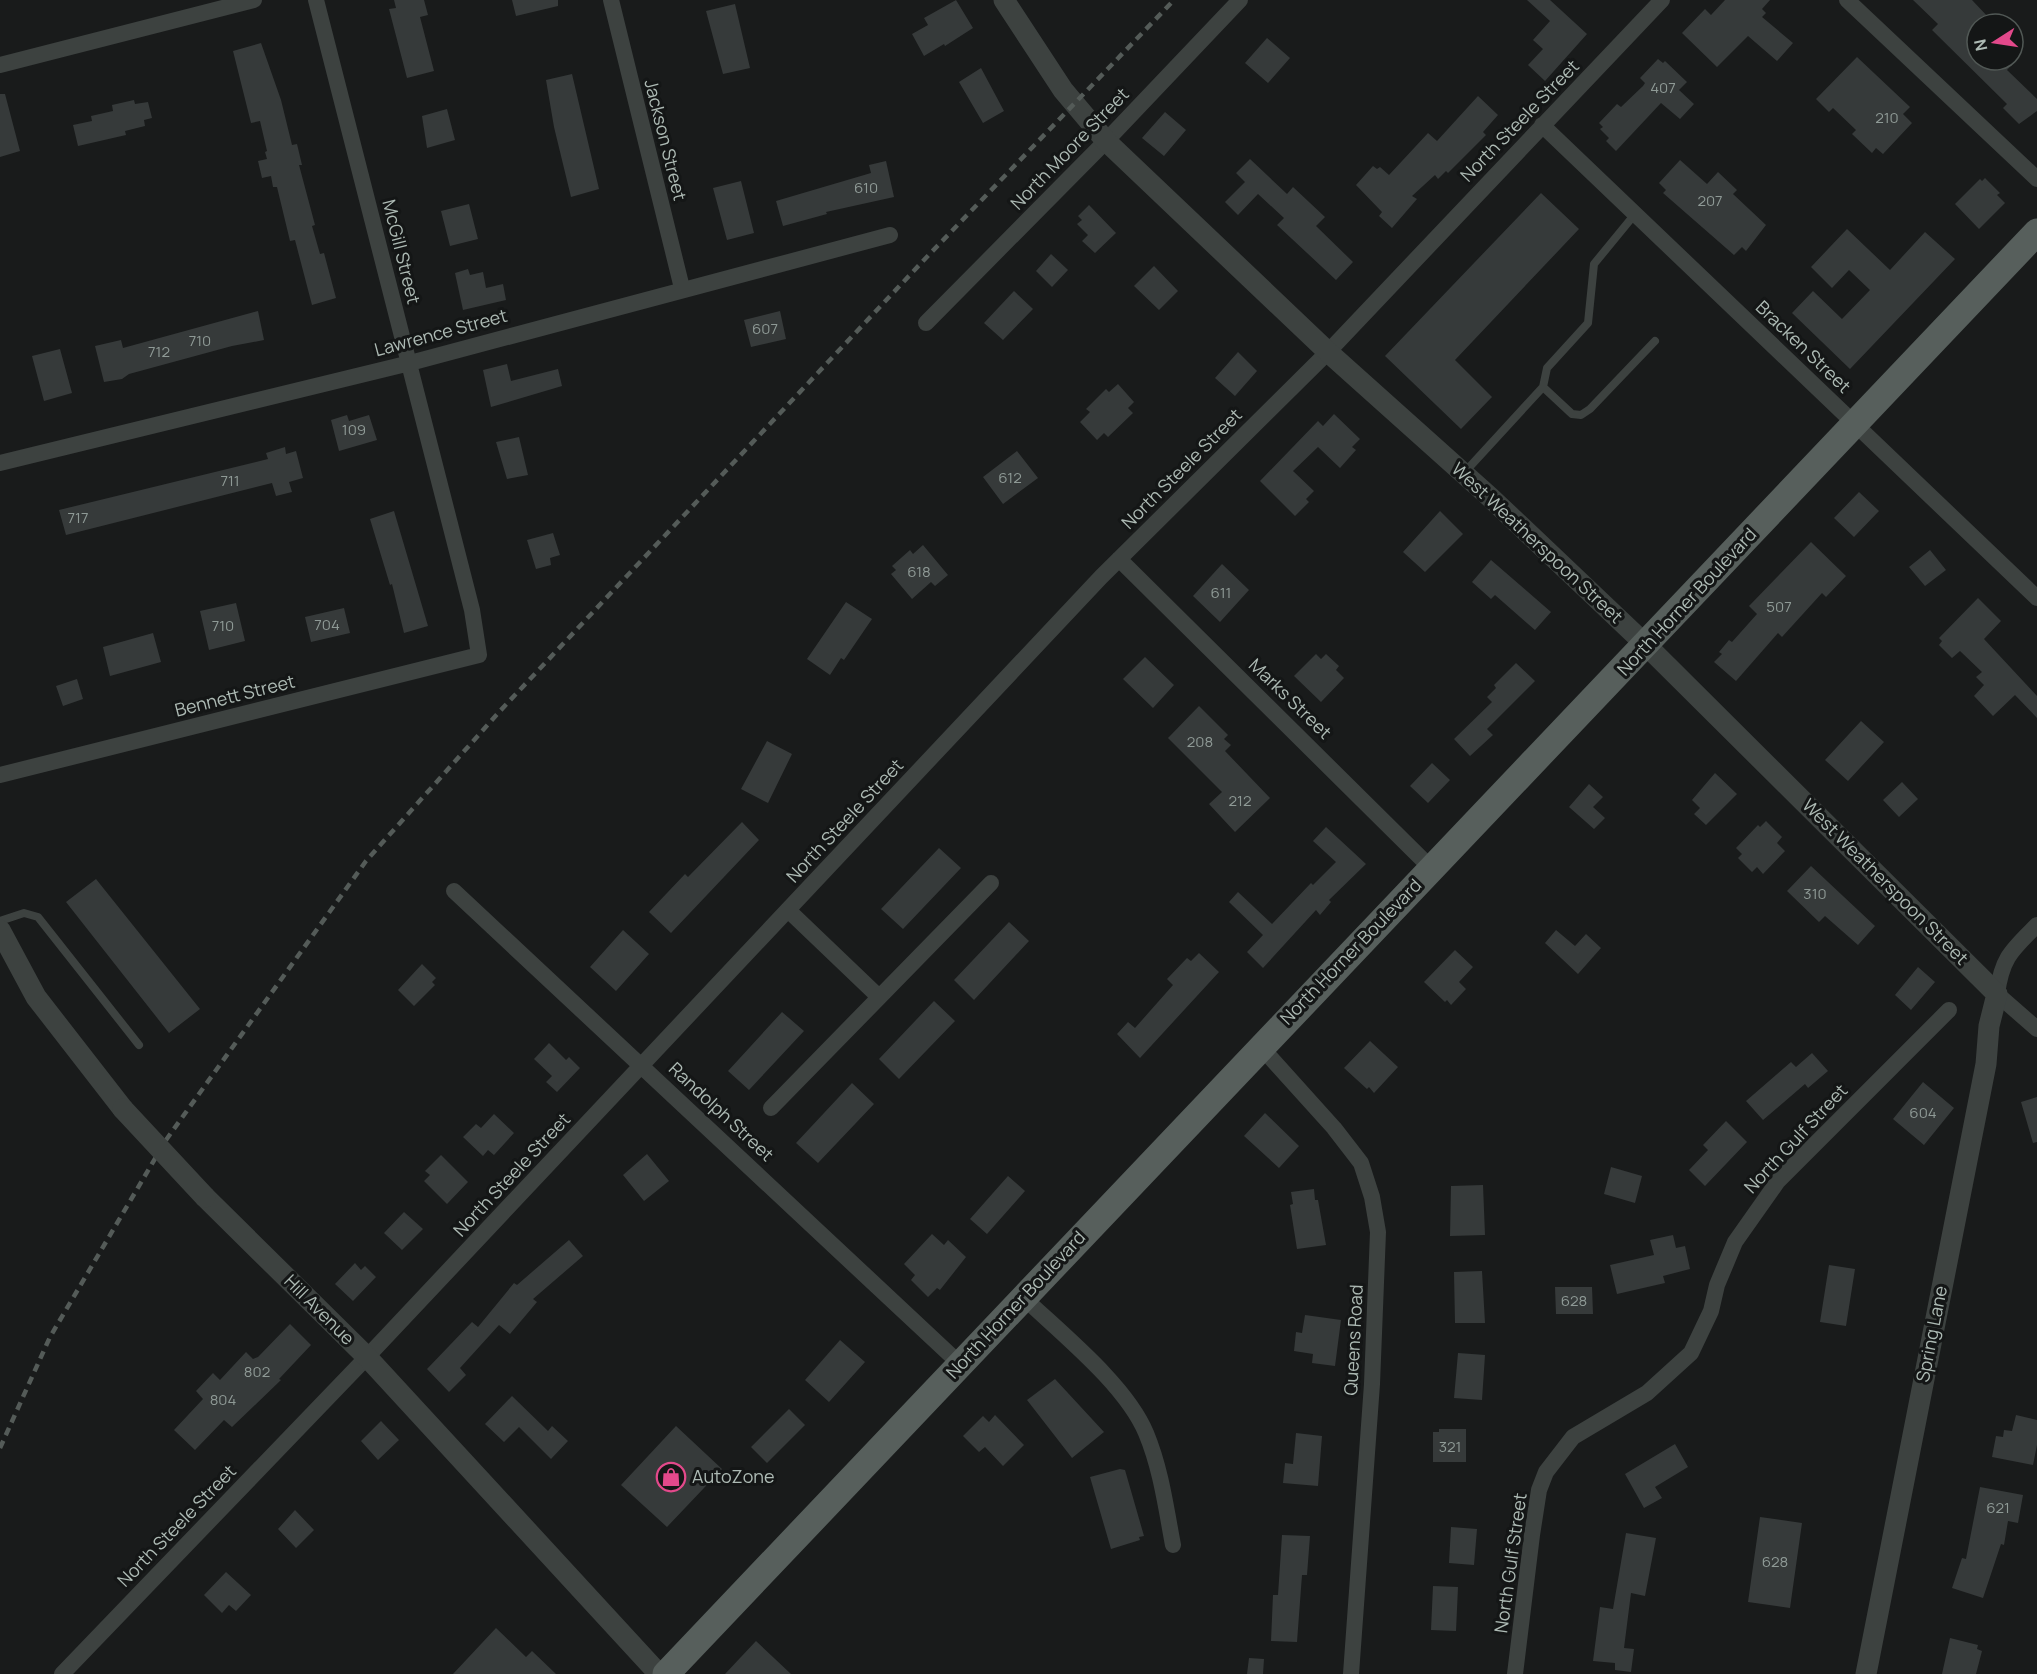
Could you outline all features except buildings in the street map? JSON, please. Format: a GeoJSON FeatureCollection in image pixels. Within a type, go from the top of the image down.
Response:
{"type":"FeatureCollection","features":[{"type":"Feature","properties":{"kind":"main road","name":"North Horner Boulevard"},"geometry":{"type":"LineString","coordinates":[[666,1674],[2037,232]]}},
{"type":"Feature","properties":{"kind":"street"},"geometry":{"type":"LineString","coordinates":[[0,65],[254,0]]}},
{"type":"Feature","properties":{"kind":"street","name":"McGill Street"},"geometry":{"type":"LineString","coordinates":[[316,0],[472,610],[479,655]]}},
{"type":"Feature","properties":{"kind":"street","name":"Jackson Street"},"geometry":{"type":"LineString","coordinates":[[611,0],[682,288]]}},
{"type":"Feature","properties":{"kind":"street","name":"West Weatherspoon Street"},"geometry":{"type":"LineString","coordinates":[[1004,0],[1064,90],[1106,141],[1328,352],[1646,645],[1997,994],[2037,1029]]}},
{"type":"Feature","properties":{"kind":"street","name":"North Moore Street"},"geometry":{"type":"LineString","coordinates":[[926,323],[1106,141],[1240,0]]}},
{"type":"Feature","properties":{"kind":"street","name":"North Steele Street"},"geometry":{"type":"LineString","coordinates":[[62,1674],[367,1357],[1119,559],[1328,352],[1662,0]]}},
{"type":"Feature","properties":{"kind":"street"},"geometry":{"type":"LineString","coordinates":[[1847,0],[2037,179]]}},
{"type":"Feature","properties":{"kind":"street","name":"Bracken Street"},"geometry":{"type":"LineString","coordinates":[[1542,125],[2037,597]]}},
{"type":"Feature","properties":{"kind":"street","name":"Lawrence Street"},"geometry":{"type":"LineString","coordinates":[[0,463],[410,363],[682,288],[890,235]]}},
{"type":"Feature","properties":{"kind":"street","name":"Marks Street"},"geometry":{"type":"LineString","coordinates":[[1119,559],[1431,868]]}},
{"type":"Feature","properties":{"kind":"street","name":"Bennett Street"},"geometry":{"type":"LineString","coordinates":[[0,775],[479,655]]}},
{"type":"Feature","properties":{"kind":"street"},"geometry":{"type":"LineString","coordinates":[[771,1108],[991,883]]}},
{"type":"Feature","properties":{"kind":"street","name":"Randolph Street"},"geometry":{"type":"LineString","coordinates":[[454,891],[643,1065],[960,1364]]}},
{"type":"Feature","properties":{"kind":"street"},"geometry":{"type":"LineString","coordinates":[[788,910],[879,997]]}},
{"type":"Feature","properties":{"kind":"street"},"geometry":{"type":"LineString","coordinates":[[1997,994],[2000,969],[2011,951],[2037,925]]}},
{"type":"Feature","properties":{"kind":"street","name":"Hill Avenue"},"geometry":{"type":"LineString","coordinates":[[0,930],[36,997],[123,1109],[205,1197],[367,1357],[659,1674]]}},
{"type":"Feature","properties":{"kind":"street","name":"Spring Lane"},"geometry":{"type":"LineString","coordinates":[[1866,1674],[1986,1064],[1989,1026],[1997,994]]}},
{"type":"Feature","properties":{"kind":"street","name":"North Gulf Street"},"geometry":{"type":"LineString","coordinates":[[1515,1674],[1532,1535],[1539,1490],[1546,1472],[1572,1437],[1647,1393],[1691,1353],[1711,1311],[1717,1286],[1736,1242],[1756,1210],[1778,1181],[1949,1010]]}},
{"type":"Feature","properties":{"kind":"street","name":"Queens Road"},"geometry":{"type":"LineString","coordinates":[[1261,1047],[1334,1128],[1360,1163],[1372,1197],[1378,1232],[1372,1384],[1351,1674]]}},
{"type":"Feature","properties":{"kind":"street"},"geometry":{"type":"LineString","coordinates":[[1023,1297],[1113,1385],[1137,1415],[1157,1464],[1173,1545]]}},
{"type":"Feature","properties":{"kind":"lane"},"geometry":{"type":"LineString","coordinates":[[1463,474],[1543,387],[1547,368],[1588,323],[1594,264],[1635,214]]}},
{"type":"Feature","properties":{"kind":"lane"},"geometry":{"type":"LineString","coordinates":[[1543,387],[1572,414],[1581,415],[1590,409],[1655,341]]}},
{"type":"Feature","properties":{"kind":"lane"},"geometry":{"type":"LineString","coordinates":[[0,921],[24,913],[38,917],[139,1045]]}},
{"type":"Feature","properties":{"kind":"railway"},"geometry":{"type":"LineString","coordinates":[[0,1448],[50,1337],[166,1140],[366,861],[500,711],[923,261],[1174,0]]}},
{"type":"Feature","properties":{"kind":"place","name":"AutoZone"},"geometry":{"type":"Point","coordinates":[671,1477]}}]}
